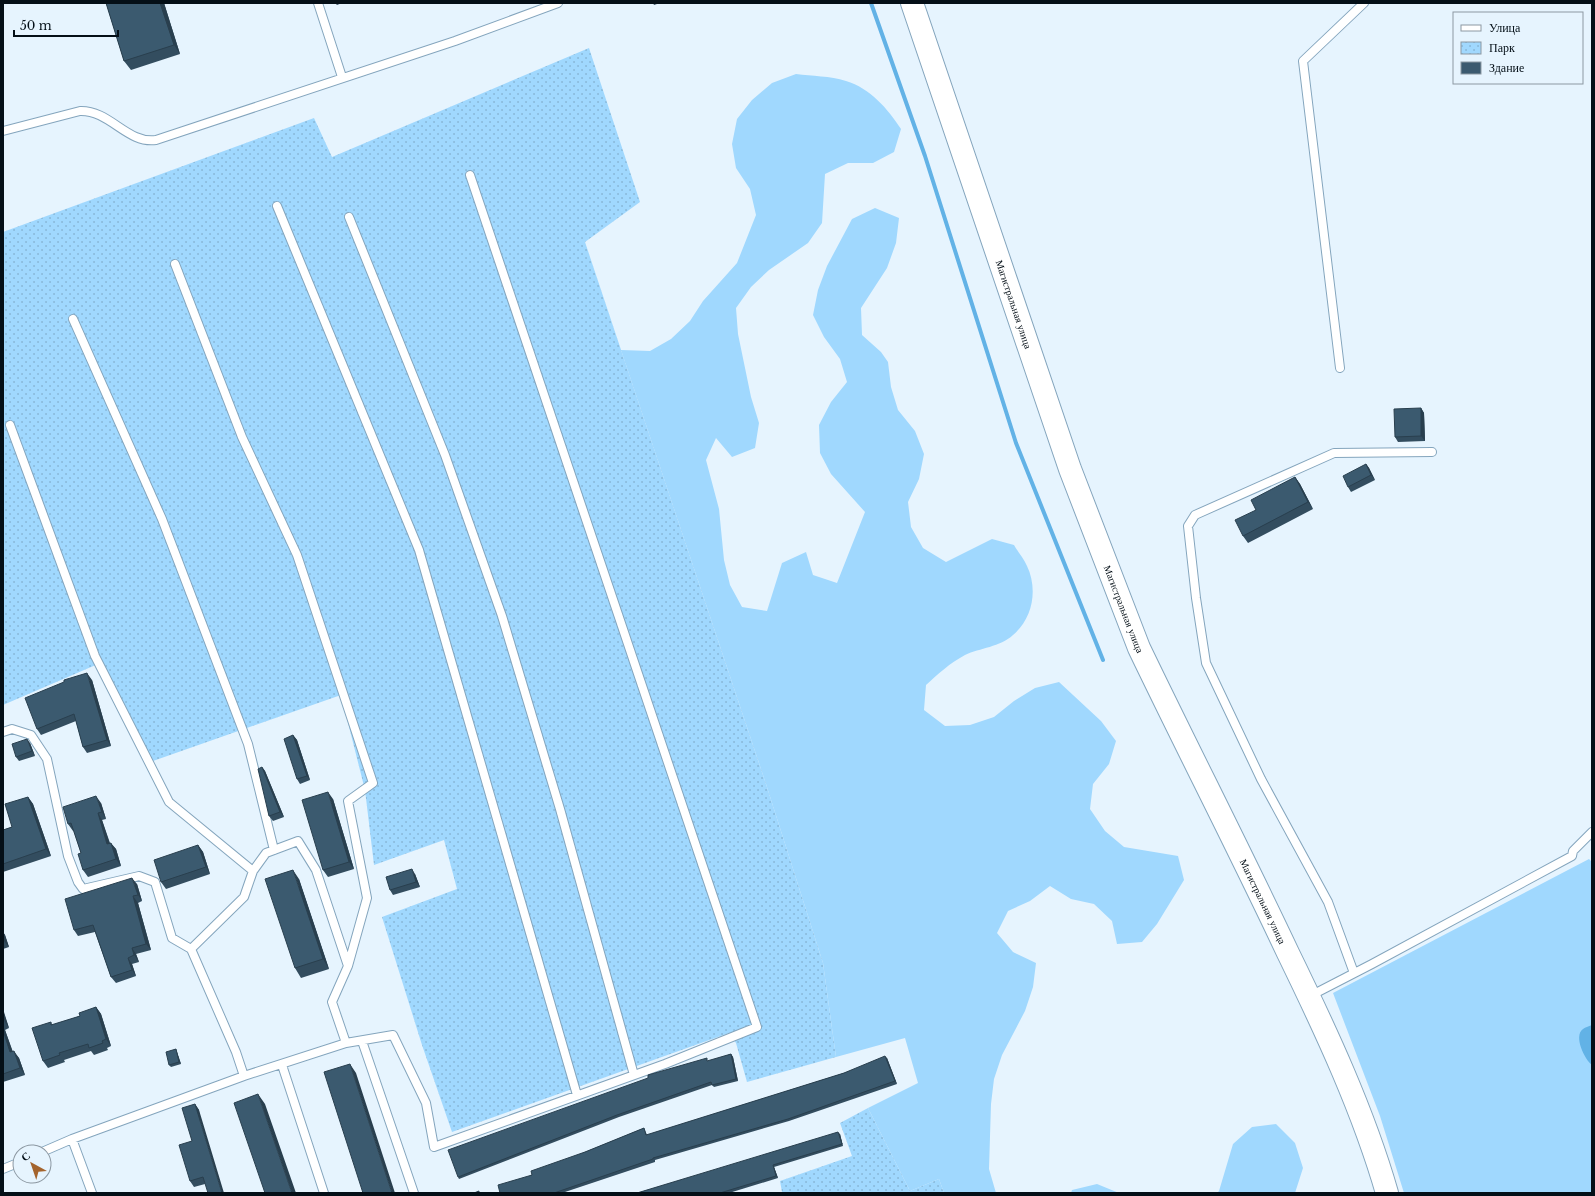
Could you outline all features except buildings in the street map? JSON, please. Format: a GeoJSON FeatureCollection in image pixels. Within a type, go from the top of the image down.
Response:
{"type":"FeatureCollection","features":[{"type":"Feature","properties":{"kind":"main road","name":"Магистральная улица"},"geometry":{"type":"LineString","coordinates":[[912,3],[1070,469],[1126,617],[1149,670],[1332,1044],[1380,1168],[1387,1193]]}},
{"type":"Feature","properties":{"kind":"lane"},"geometry":{"type":"LineString","coordinates":[[318,3],[342,77]]}},
{"type":"Feature","properties":{"kind":"lane"},"geometry":{"type":"LineString","coordinates":[[3,131],[80,111],[88,111],[110,120],[132,135],[146,140],[151,140],[454,41],[558,3]]}},
{"type":"Feature","properties":{"kind":"lane"},"geometry":{"type":"LineString","coordinates":[[1340,368],[1303,62],[1364,3]]}},
{"type":"Feature","properties":{"kind":"lane"},"geometry":{"type":"LineString","coordinates":[[52,1148],[244,1076],[282,1065],[346,1043],[393,1034],[426,1103],[434,1147],[634,1075],[757,1027],[470,175]]}},
{"type":"Feature","properties":{"kind":"lane"},"geometry":{"type":"LineString","coordinates":[[277,206],[419,550],[577,1096]]}},
{"type":"Feature","properties":{"kind":"lane"},"geometry":{"type":"LineString","coordinates":[[349,217],[444,454],[502,616],[560,809],[634,1075]]}},
{"type":"Feature","properties":{"kind":"lane"},"geometry":{"type":"LineString","coordinates":[[175,264],[242,437],[297,555],[373,783],[348,801],[367,898],[348,966],[332,1002],[346,1043]]}},
{"type":"Feature","properties":{"kind":"lane"},"geometry":{"type":"LineString","coordinates":[[73,319],[162,519],[248,744],[274,850]]}},
{"type":"Feature","properties":{"kind":"lane"},"geometry":{"type":"LineString","coordinates":[[10,425],[95,656],[169,802],[253,871]]}},
{"type":"Feature","properties":{"kind":"lane"},"geometry":{"type":"LineString","coordinates":[[1354,973],[1328,902],[1261,779],[1206,663],[1196,598],[1188,526],[1194,514],[1334,454],[1432,452]]}},
{"type":"Feature","properties":{"kind":"lane"},"geometry":{"type":"LineString","coordinates":[[3,732],[12,729],[31,735],[47,759],[68,856],[78,882],[83,889],[139,876],[155,882],[172,938],[191,950],[236,1052],[244,1076]]}},
{"type":"Feature","properties":{"kind":"lane"},"geometry":{"type":"LineString","coordinates":[[1309,996],[1572,856],[1573,851],[1592,832]]}},
{"type":"Feature","properties":{"kind":"lane"},"geometry":{"type":"LineString","coordinates":[[191,950],[244,897],[253,871],[266,853],[298,841],[316,870],[348,966]]}},
{"type":"Feature","properties":{"kind":"lane"},"geometry":{"type":"LineString","coordinates":[[362,1041],[414,1193]]}},
{"type":"Feature","properties":{"kind":"lane"},"geometry":{"type":"LineString","coordinates":[[282,1065],[324,1193]]}},
{"type":"Feature","properties":{"kind":"lane"},"geometry":{"type":"LineString","coordinates":[[72,1139],[92,1193]]}},
{"type":"Feature","properties":{"kind":"green space"},"geometry":{"type":"Polygon","coordinates":[[[589,48],[640,202],[585,242],[766,784],[823,963],[836,1057],[747,1082],[736,1043],[729,1033],[452,1132],[422,1045],[382,917],[457,889],[444,840],[374,865],[365,790],[341,695],[153,761],[98,664],[3,705],[3,232],[314,118],[332,157],[589,48]]]}},
{"type":"Feature","properties":{"kind":"green space"},"geometry":{"type":"Polygon","coordinates":[[[796,74],[834,78],[855,84],[878,100],[901,129],[894,152],[873,163],[848,163],[825,174],[822,223],[808,243],[769,270],[751,287],[736,308],[738,334],[751,397],[759,423],[755,448],[732,457],[716,438],[706,460],[719,509],[724,560],[730,585],[742,607],[767,611],[782,563],[806,552],[813,575],[837,583],[865,512],[831,474],[820,453],[819,425],[831,402],[847,382],[840,359],[824,337],[813,315],[818,290],[827,266],[852,219],[875,208],[899,218],[896,243],[887,268],[861,308],[862,335],[881,352],[888,362],[891,387],[898,410],[915,431],[924,454],[919,479],[908,502],[911,527],[923,548],[946,562],[992,539],[1014,545],[1027,566],[1033,593],[1029,612],[1020,628],[1013,635],[996,645],[965,655],[926,685],[924,710],[945,726],[970,725],[994,717],[1014,701],[1035,688],[1059,682],[1101,721],[1116,741],[1109,764],[1093,784],[1090,809],[1105,831],[1124,847],[1178,856],[1184,880],[1157,924],[1142,942],[1117,944],[1112,921],[1094,904],[1071,899],[1050,886],[1030,901],[1008,911],[997,933],[1013,952],[1036,963],[1033,987],[1025,1011],[1002,1055],[994,1079],[991,1104],[989,1169],[996,1193],[944,1193],[939,1179],[910,1191],[868,1108],[918,1083],[905,1038],[836,1057],[823,963],[766,784],[621,350],[650,351],[671,339],[690,321],[703,301],[737,263],[756,215],[750,189],[736,168],[732,144],[737,119],[752,100],[772,83],[796,74]]]}},
{"type":"Feature","properties":{"kind":"green space"},"geometry":{"type":"Polygon","coordinates":[[[1589,859],[1592,862],[1592,1193],[1404,1193],[1380,1116],[1333,993],[1589,859]]]}},
{"type":"Feature","properties":{"kind":"green space"},"geometry":{"type":"Polygon","coordinates":[[[868,1108],[910,1191],[939,1179],[944,1193],[780,1193],[782,1192],[780,1181],[852,1156],[840,1123],[868,1108]]]}},
{"type":"Feature","properties":{"kind":"green space"},"geometry":{"type":"Polygon","coordinates":[[[1276,1124],[1295,1143],[1303,1168],[1295,1193],[1217,1193],[1219,1191],[1233,1144],[1252,1127],[1276,1124]]]}},
{"type":"Feature","properties":{"kind":"green space"},"geometry":{"type":"Polygon","coordinates":[[[1097,1184],[1119,1193],[1071,1193],[1072,1190],[1097,1184]]]}},
{"type":"Feature","properties":{"kind":"shaded area"},"geometry":{"type":"Polygon","coordinates":[[[1592,1025],[1592,1065],[1583,1053],[1579,1037],[1580,1032],[1583,1029],[1592,1025]]]}},
{"type":"Feature","properties":{"kind":"waterway"},"geometry":{"type":"LineString","coordinates":[[871,3],[925,156],[1016,443],[1103,660]]}}]}
